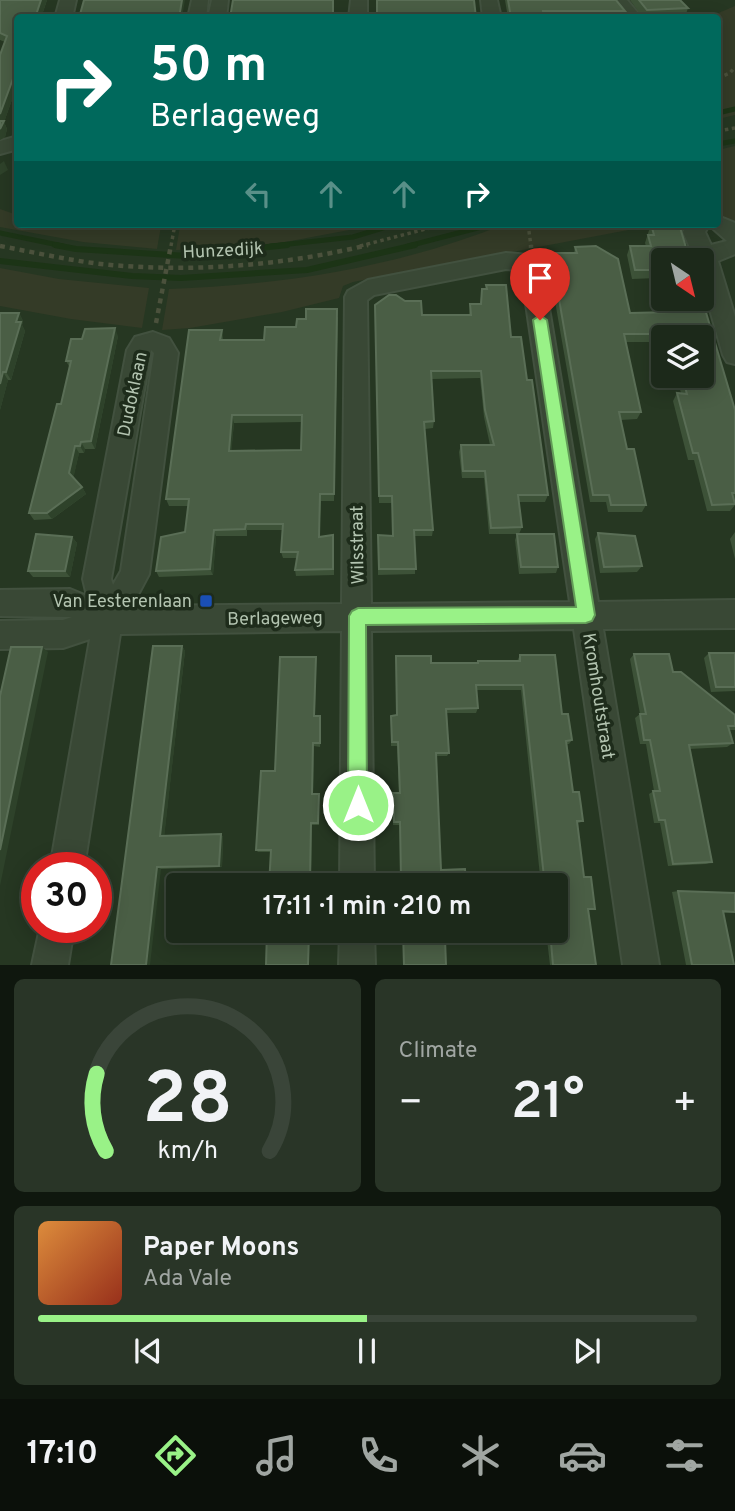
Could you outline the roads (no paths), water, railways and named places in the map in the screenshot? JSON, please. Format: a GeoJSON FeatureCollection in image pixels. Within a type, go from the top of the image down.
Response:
{"type":"FeatureCollection","features":[{"type":"Feature","properties":{"kind":"street"},"geometry":{"type":"LineString","coordinates":[[618,0],[630,14]]}},
{"type":"Feature","properties":{"kind":"street"},"geometry":{"type":"LineString","coordinates":[[721,225],[731,230],[735,236]]}},
{"type":"Feature","properties":{"kind":"street"},"geometry":{"type":"LineString","coordinates":[[696,228],[694,232],[702,248]]}},
{"type":"Feature","properties":{"kind":"street"},"geometry":{"type":"LineString","coordinates":[[714,253],[735,246]]}},
{"type":"Feature","properties":{"kind":"street","name":"Kromhoutstraat"},"geometry":{"type":"LineString","coordinates":[[444,273],[512,260],[531,266],[641,965]]}},
{"type":"Feature","properties":{"kind":"street","name":"Wilsstraat"},"geometry":{"type":"LineString","coordinates":[[357,873],[356,297],[368,288],[444,273]]}},
{"type":"Feature","properties":{"kind":"street"},"geometry":{"type":"LineString","coordinates":[[714,285],[735,355]]}},
{"type":"Feature","properties":{"kind":"street","name":"Dudoklaan"},"geometry":{"type":"LineString","coordinates":[[153,341],[161,344],[166,353],[135,575],[108,620],[97,579],[139,350],[143,343],[153,341]]}},
{"type":"Feature","properties":{"kind":"street"},"geometry":{"type":"LineString","coordinates":[[0,603],[71,603],[108,620]]}},
{"type":"Feature","properties":{"kind":"street","name":"Berlageweg"},"geometry":{"type":"LineString","coordinates":[[108,620],[735,614]]}},
{"type":"Feature","properties":{"kind":"street"},"geometry":{"type":"LineString","coordinates":[[0,635],[63,634],[108,620]]}},
{"type":"Feature","properties":{"kind":"street"},"geometry":{"type":"LineString","coordinates":[[70,852],[108,620]]}},
{"type":"Feature","properties":{"kind":"street"},"geometry":{"type":"LineString","coordinates":[[51,965],[55,943]]}},
{"type":"Feature","properties":{"kind":"street"},"geometry":{"type":"LineString","coordinates":[[357,943],[357,965]]}},
{"type":"Feature","properties":{"kind":"waterway"},"geometry":{"type":"LineString","coordinates":[[721,112],[735,109]]}},
{"type":"Feature","properties":{"kind":"waterway"},"geometry":{"type":"LineString","coordinates":[[721,143],[735,141]]}},
{"type":"Feature","properties":{"kind":"waterway"},"geometry":{"type":"LineString","coordinates":[[271,246],[353,237],[383,228]]}},
{"type":"Feature","properties":{"kind":"waterway"},"geometry":{"type":"LineString","coordinates":[[408,246],[478,228]]}},
{"type":"Feature","properties":{"kind":"waterway"},"geometry":{"type":"LineString","coordinates":[[0,233],[63,246]]}},
{"type":"Feature","properties":{"kind":"waterway"},"geometry":{"type":"LineString","coordinates":[[55,245],[76,249],[187,256],[287,245]]}},
{"type":"Feature","properties":{"kind":"waterway"},"geometry":{"type":"LineString","coordinates":[[0,261],[132,276],[181,278],[307,270],[415,245]]}},
{"type":"Feature","properties":{"kind":"place","name":"Van Eesterenlaan"},"geometry":{"type":"Point","coordinates":[206,601]}}]}
